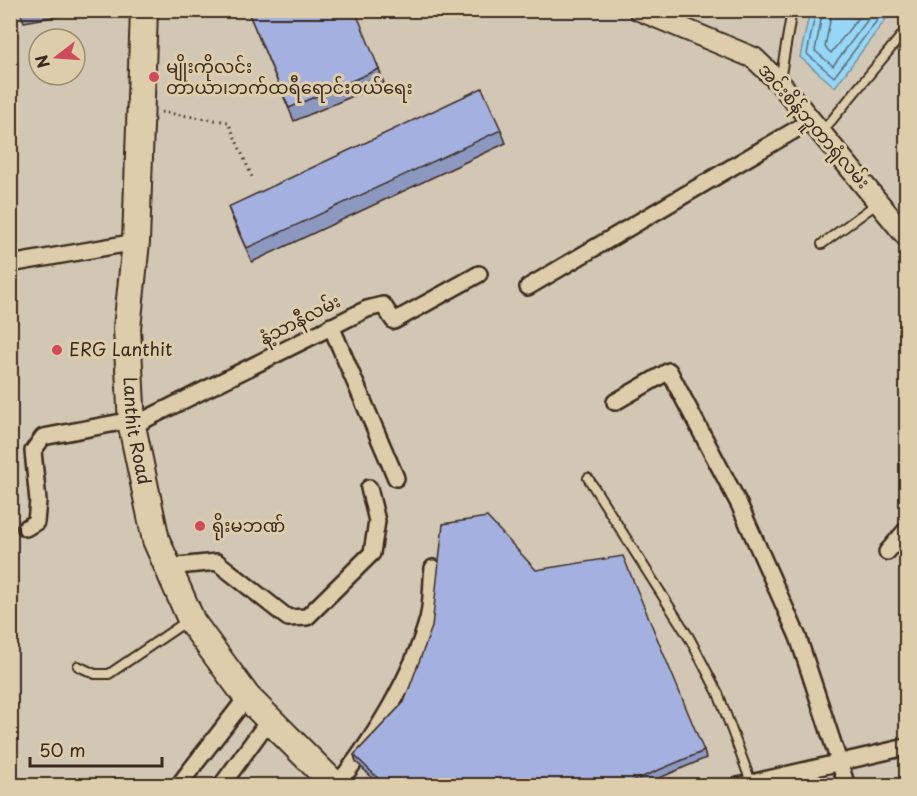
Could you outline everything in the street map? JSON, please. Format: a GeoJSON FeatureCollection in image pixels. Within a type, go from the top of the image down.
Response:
{"type":"FeatureCollection","features":[{"type":"Feature","properties":{"kind":"main road","name":"Lanthit Road"},"geometry":{"type":"LineString","coordinates":[[144,10],[136,242],[127,328],[132,423],[156,540],[190,618],[247,697],[336,786]]}},
{"type":"Feature","properties":{"kind":"street","name":"အင်းစိန်ဘူတာရုံလမ်း"},"geometry":{"type":"LineString","coordinates":[[639,10],[754,58],[779,82],[817,126],[906,236]]}},
{"type":"Feature","properties":{"kind":"street"},"geometry":{"type":"LineString","coordinates":[[528,287],[817,126]]}},
{"type":"Feature","properties":{"kind":"street"},"geometry":{"type":"LineString","coordinates":[[10,264],[136,242]]}},
{"type":"Feature","properties":{"kind":"street","name":"နံ့သာနီလမ်း"},"geometry":{"type":"LineString","coordinates":[[26,528],[36,522],[38,501],[33,451],[43,437],[132,423],[367,309],[383,305],[394,321],[479,273]]}},
{"type":"Feature","properties":{"kind":"street"},"geometry":{"type":"LineString","coordinates":[[331,326],[396,478]]}},
{"type":"Feature","properties":{"kind":"street"},"geometry":{"type":"LineString","coordinates":[[615,402],[669,371],[739,504],[798,637],[847,786]]}},
{"type":"Feature","properties":{"kind":"street"},"geometry":{"type":"LineString","coordinates":[[168,567],[217,562],[288,618],[307,617],[372,554],[376,521],[369,488]]}},
{"type":"Feature","properties":{"kind":"street"},"geometry":{"type":"LineString","coordinates":[[887,552],[906,530]]}},
{"type":"Feature","properties":{"kind":"street"},"geometry":{"type":"LineString","coordinates":[[336,786],[354,763],[411,670],[429,617],[433,568]]}},
{"type":"Feature","properties":{"kind":"street"},"geometry":{"type":"LineString","coordinates":[[178,786],[247,697]]}},
{"type":"Feature","properties":{"kind":"street"},"geometry":{"type":"LineString","coordinates":[[221,786],[269,720]]}},
{"type":"Feature","properties":{"kind":"street"},"geometry":{"type":"LineString","coordinates":[[744,784],[838,760],[906,747]]}},
{"type":"Feature","properties":{"kind":"lane"},"geometry":{"type":"LineString","coordinates":[[779,82],[792,10]]}},
{"type":"Feature","properties":{"kind":"lane"},"geometry":{"type":"LineString","coordinates":[[817,126],[906,30]]}},
{"type":"Feature","properties":{"kind":"lane"},"geometry":{"type":"LineString","coordinates":[[822,244],[879,202]]}},
{"type":"Feature","properties":{"kind":"lane"},"geometry":{"type":"LineString","coordinates":[[588,478],[690,639],[718,693],[744,784]]}},
{"type":"Feature","properties":{"kind":"lane"},"geometry":{"type":"LineString","coordinates":[[78,666],[95,674],[109,674],[190,618]]}},
{"type":"Feature","properties":{"kind":"path"},"geometry":{"type":"LineString","coordinates":[[141,109],[228,122],[253,179]]}},
{"type":"Feature","properties":{"kind":"water"},"geometry":{"type":"Polygon","coordinates":[[[810,10],[892,11],[835,87],[800,57],[810,10]]]}},
{"type":"Feature","properties":{"kind":"building"},"geometry":{"type":"Polygon","coordinates":[[[258,10],[355,10],[379,69],[289,108],[249,14],[258,10]]]}},
{"type":"Feature","properties":{"kind":"building"},"geometry":{"type":"Polygon","coordinates":[[[482,88],[501,130],[247,248],[228,207],[482,88]]]}},
{"type":"Feature","properties":{"kind":"building"},"geometry":{"type":"Polygon","coordinates":[[[487,517],[536,570],[623,556],[704,751],[621,786],[410,786],[381,781],[354,755],[404,702],[432,627],[443,524],[487,517]]]}},
{"type":"Feature","properties":{"kind":"place","name":"မျိုးကိုလင်း တာယာ၊ဘက်ထရီရောင်းဝယ်ရေး"},"geometry":{"type":"Point","coordinates":[154,77]}},
{"type":"Feature","properties":{"kind":"place","name":"ERG Lanthit"},"geometry":{"type":"Point","coordinates":[57,350]}},
{"type":"Feature","properties":{"kind":"place","name":"ရိုးမဘဏ်"},"geometry":{"type":"Point","coordinates":[200,526]}}]}
